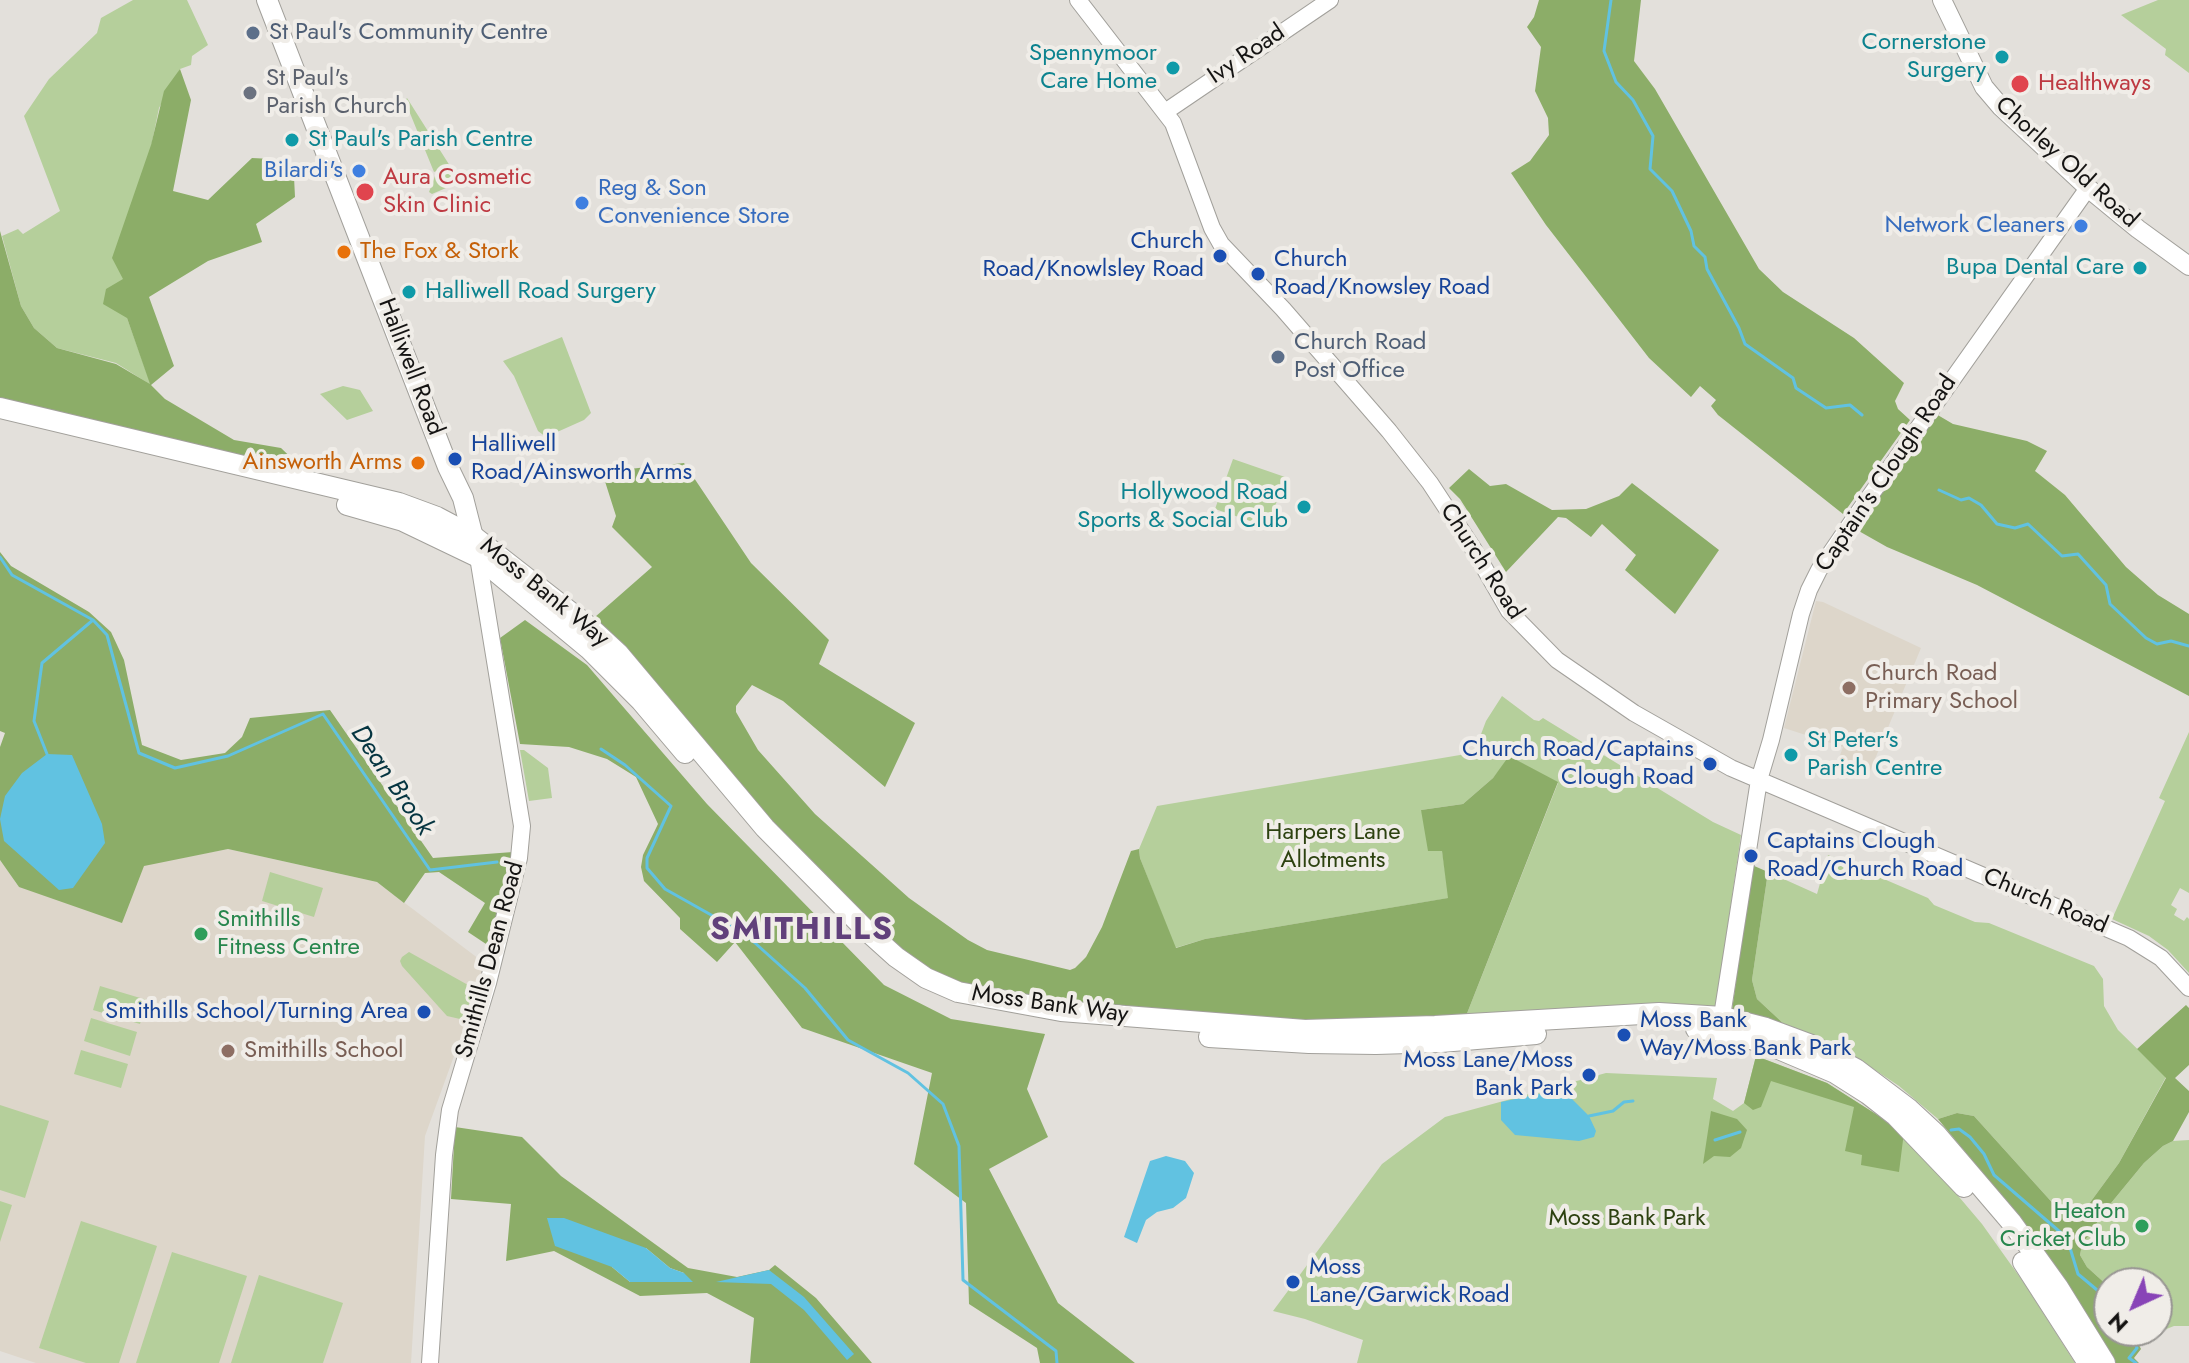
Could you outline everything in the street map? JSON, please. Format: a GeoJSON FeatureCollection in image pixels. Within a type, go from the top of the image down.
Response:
{"type":"FeatureCollection","features":[{"type":"Feature","properties":{"kind":"main road","name":"Halliwell Road"},"geometry":{"type":"LineString","coordinates":[[267,0],[448,467],[463,498],[478,557]]}},
{"type":"Feature","properties":{"kind":"main road","name":"Chorley Old Road"},"geometry":{"type":"LineString","coordinates":[[1942,0],[1984,87],[2088,188],[2189,266]]}},
{"type":"Feature","properties":{"kind":"main road","name":"Moss Bank Way"},"geometry":{"type":"LineString","coordinates":[[0,408],[399,503],[473,536],[618,653],[765,828],[866,930],[926,978],[958,992],[1061,1011],[1305,1030],[1659,1013],[1766,1028],[1809,1044],[1856,1069],[1909,1109],[1962,1162],[2012,1223],[2058,1287],[2105,1363]]}},
{"type":"Feature","properties":{"kind":"main road","name":"Moss Bank Way"},"geometry":{"type":"LineString","coordinates":[[0,419],[368,510],[403,521],[478,557],[559,623],[616,675],[740,817],[880,959],[922,989],[958,1005],[1054,1022],[1251,1041],[1309,1043],[1441,1042],[1659,1025],[1721,1024],[1835,1073],[1896,1116],[1953,1173],[2011,1245],[2088,1363]]}},
{"type":"Feature","properties":{"kind":"main road"},"geometry":{"type":"LineString","coordinates":[[448,467],[449,506],[454,526],[478,557]]}},
{"type":"Feature","properties":{"kind":"street","name":"Church Road"},"geometry":{"type":"LineString","coordinates":[[1078,0],[1175,129],[1212,228],[1221,244],[1283,309],[1397,442],[1430,483],[1474,550],[1497,594],[1517,621],[1557,660],[1604,694],[1718,761],[2129,938],[2156,953],[2189,988]]}},
{"type":"Feature","properties":{"kind":"street","name":"Ivy Road"},"geometry":{"type":"LineString","coordinates":[[1165,112],[1330,0]]}},
{"type":"Feature","properties":{"kind":"street","name":"Captain's Clough Road"},"geometry":{"type":"LineString","coordinates":[[1721,1024],[1759,780],[1801,614],[1819,570],[2088,188]]}},
{"type":"Feature","properties":{"kind":"street","name":"Smithills Dean Road"},"geometry":{"type":"LineString","coordinates":[[430,1363],[444,1155],[450,1110],[488,983],[519,858],[522,826],[478,557]]}},
{"type":"Feature","properties":{"kind":"shaded area","name":"Church Road Primary School"},"geometry":{"type":"Polygon","coordinates":[[[1816,601],[1921,648],[1870,771],[1839,758],[1843,747],[1784,728],[1816,601]]]}},
{"type":"Feature","properties":{"kind":"shaded area","name":"Smithills School"},"geometry":{"type":"Polygon","coordinates":[[[228,849],[377,882],[487,965],[425,1136],[411,1363],[36,1363],[0,1351],[0,860],[19,887],[228,849]]]}},
{"type":"Feature","properties":{"kind":"green space"},"geometry":{"type":"Polygon","coordinates":[[[133,0],[187,0],[208,45],[192,56],[191,65],[180,69],[159,108],[124,279],[127,318],[151,385],[116,363],[57,348],[34,328],[21,306],[2,236],[18,229],[23,234],[60,211],[24,116],[49,79],[97,33],[101,18],[133,0]]]}},
{"type":"Feature","properties":{"kind":"green space"},"geometry":{"type":"Polygon","coordinates":[[[1539,0],[1641,0],[1634,61],[1655,89],[1759,269],[1783,292],[1854,338],[1904,383],[1895,401],[1898,409],[1910,420],[1843,514],[1718,415],[1711,406],[1716,400],[1700,386],[1691,397],[1649,358],[1546,225],[1511,173],[1530,161],[1549,135],[1548,118],[1535,91],[1541,47],[1527,27],[1539,0]]]}},
{"type":"Feature","properties":{"kind":"green space"},"geometry":{"type":"Polygon","coordinates":[[[2158,0],[2189,0],[2189,73],[2165,55],[2166,49],[2121,15],[2158,0]]]}},
{"type":"Feature","properties":{"kind":"green space"},"geometry":{"type":"Polygon","coordinates":[[[180,69],[191,100],[173,191],[208,200],[252,158],[272,159],[294,177],[295,197],[256,224],[262,242],[208,261],[149,297],[174,366],[151,385],[165,399],[234,440],[281,448],[305,471],[0,398],[0,231],[21,306],[34,328],[57,348],[116,364],[150,384],[127,318],[103,304],[106,289],[123,279],[112,258],[151,145],[164,91],[180,69]]]}},
{"type":"Feature","properties":{"kind":"green space"},"geometry":{"type":"Polygon","coordinates":[[[407,98],[451,166],[434,172],[405,101],[407,98]]]}},
{"type":"Feature","properties":{"kind":"green space"},"geometry":{"type":"Polygon","coordinates":[[[452,169],[460,182],[432,194],[429,192],[435,176],[452,169]]]}},
{"type":"Feature","properties":{"kind":"green space"},"geometry":{"type":"Polygon","coordinates":[[[562,337],[591,413],[584,420],[546,437],[538,431],[514,376],[503,361],[562,337]]]}},
{"type":"Feature","properties":{"kind":"green space"},"geometry":{"type":"Polygon","coordinates":[[[343,386],[360,390],[373,411],[347,420],[320,394],[343,386]]]}},
{"type":"Feature","properties":{"kind":"green space"},"geometry":{"type":"Polygon","coordinates":[[[1936,414],[1953,424],[2027,441],[2047,451],[2035,471],[2065,495],[2126,567],[2158,595],[2189,614],[2189,696],[1977,585],[1887,547],[1857,530],[1936,414]]]}},
{"type":"Feature","properties":{"kind":"green space"},"geometry":{"type":"Polygon","coordinates":[[[1233,459],[1285,477],[1268,527],[1215,509],[1233,459]]]}},
{"type":"Feature","properties":{"kind":"green space"},"geometry":{"type":"Polygon","coordinates":[[[684,463],[751,563],[829,640],[819,664],[915,723],[885,787],[783,701],[752,685],[736,706],[736,712],[758,750],[815,814],[909,898],[987,950],[1070,970],[1075,968],[1086,957],[1102,927],[1131,851],[1139,849],[1176,948],[1205,939],[1448,898],[1442,851],[1428,851],[1421,810],[1463,804],[1493,778],[1509,756],[1558,782],[1466,1016],[1304,1021],[1111,1007],[999,993],[957,984],[902,953],[759,812],[668,696],[595,617],[652,567],[612,527],[616,516],[602,472],[684,463]]]}},
{"type":"Feature","properties":{"kind":"green space"},"geometry":{"type":"Polygon","coordinates":[[[1469,469],[1490,486],[1506,484],[1552,510],[1586,509],[1619,496],[1632,483],[1719,550],[1675,614],[1625,570],[1636,555],[1602,524],[1591,537],[1566,518],[1558,517],[1506,572],[1460,499],[1449,488],[1469,469]]]}},
{"type":"Feature","properties":{"kind":"green space"},"geometry":{"type":"Polygon","coordinates":[[[0,552],[11,566],[89,612],[111,632],[124,660],[142,745],[181,760],[225,753],[242,737],[250,718],[330,710],[433,858],[513,852],[492,948],[468,932],[485,903],[439,872],[425,873],[404,903],[377,882],[228,849],[144,866],[122,923],[19,887],[0,860],[0,747],[5,733],[0,731],[0,552]]]}},
{"type":"Feature","properties":{"kind":"green space"},"geometry":{"type":"Polygon","coordinates":[[[525,620],[587,665],[707,804],[884,985],[951,1019],[1045,1034],[1027,1089],[1048,1137],[989,1169],[1058,1303],[1135,1363],[1040,1363],[1037,1348],[969,1304],[966,1203],[914,1164],[932,1073],[802,1028],[735,942],[717,962],[680,929],[680,918],[644,881],[641,867],[643,855],[658,824],[636,777],[607,759],[569,747],[520,744],[500,638],[525,620]]]}},
{"type":"Feature","properties":{"kind":"green space","name":"Harpers Lane Allotments"},"geometry":{"type":"Polygon","coordinates":[[[1502,696],[1534,720],[1543,718],[1713,822],[1741,835],[1716,1006],[1647,1004],[1466,1016],[1558,783],[1510,757],[1493,778],[1463,804],[1421,810],[1442,850],[1449,898],[1205,939],[1175,948],[1140,858],[1139,849],[1157,806],[1466,754],[1475,750],[1486,721],[1502,696]]]}},
{"type":"Feature","properties":{"kind":"green space"},"geometry":{"type":"Polygon","coordinates":[[[2189,732],[2189,893],[2180,888],[2171,905],[2177,909],[2174,915],[2184,921],[2187,917],[2189,919],[2189,973],[2168,950],[2149,936],[2112,919],[2165,801],[2159,798],[2189,732]]]}},
{"type":"Feature","properties":{"kind":"green space"},"geometry":{"type":"Polygon","coordinates":[[[520,750],[548,768],[552,798],[529,801],[520,750]]]}},
{"type":"Feature","properties":{"kind":"green space"},"geometry":{"type":"Polygon","coordinates":[[[1828,855],[1928,898],[1934,905],[1975,922],[1989,923],[2094,966],[2103,979],[2104,1006],[2118,1030],[2166,1077],[2119,1163],[2078,1219],[2067,1219],[1974,1116],[1957,1113],[1938,1119],[1899,1086],[1863,1062],[1785,1025],[1757,999],[1752,980],[1768,872],[1817,894],[1828,855]]]}},
{"type":"Feature","properties":{"kind":"green space"},"geometry":{"type":"Polygon","coordinates":[[[1752,865],[1768,872],[1752,980],[1757,999],[1785,1025],[1732,1010],[1752,865]]]}},
{"type":"Feature","properties":{"kind":"green space"},"geometry":{"type":"Polygon","coordinates":[[[270,872],[323,888],[314,917],[262,901],[270,872]]]}},
{"type":"Feature","properties":{"kind":"green space"},"geometry":{"type":"Polygon","coordinates":[[[409,952],[468,985],[471,995],[466,1016],[460,1019],[447,1016],[402,966],[402,957],[409,952]]]}},
{"type":"Feature","properties":{"kind":"green space"},"geometry":{"type":"Polygon","coordinates":[[[100,986],[147,1000],[140,1024],[93,1010],[100,986]]]}},
{"type":"Feature","properties":{"kind":"green space"},"geometry":{"type":"Polygon","coordinates":[[[2186,1005],[2189,1008],[2189,1065],[2175,1078],[2189,1091],[2189,1112],[2173,1141],[2144,1163],[2082,1245],[2080,1255],[2093,1272],[2093,1326],[2059,1272],[2018,1216],[1938,1119],[1957,1113],[1974,1116],[2067,1219],[2078,1219],[2119,1163],[2166,1078],[2137,1049],[2186,1005]]]}},
{"type":"Feature","properties":{"kind":"green space"},"geometry":{"type":"Polygon","coordinates":[[[91,1018],[137,1032],[130,1056],[84,1041],[91,1018]]]}},
{"type":"Feature","properties":{"kind":"green space"},"geometry":{"type":"Polygon","coordinates":[[[81,1050],[128,1064],[121,1088],[74,1074],[81,1050]]]}},
{"type":"Feature","properties":{"kind":"green space","name":"Moss Bank Park"},"geometry":{"type":"Polygon","coordinates":[[[1756,1056],[1827,1083],[1904,1132],[1982,1224],[2075,1363],[1357,1363],[1363,1340],[1273,1311],[1382,1164],[1445,1117],[1606,1073],[1717,1078],[1713,1099],[1733,1111],[1744,1103],[1756,1056]]]}},
{"type":"Feature","properties":{"kind":"green space"},"geometry":{"type":"Polygon","coordinates":[[[1756,1056],[1827,1083],[1904,1132],[1899,1172],[1861,1165],[1862,1155],[1845,1151],[1854,1107],[1771,1081],[1761,1107],[1753,1110],[1744,1103],[1756,1056]]]}},
{"type":"Feature","properties":{"kind":"green space"},"geometry":{"type":"Polygon","coordinates":[[[0,1105],[49,1121],[25,1198],[0,1190],[0,1105]]]}},
{"type":"Feature","properties":{"kind":"green space"},"geometry":{"type":"Polygon","coordinates":[[[1711,1111],[1737,1119],[1747,1130],[1741,1148],[1730,1157],[1714,1156],[1703,1164],[1711,1111]]]}},
{"type":"Feature","properties":{"kind":"green space"},"geometry":{"type":"Polygon","coordinates":[[[455,1127],[522,1137],[561,1176],[688,1268],[737,1277],[769,1270],[775,1265],[816,1298],[872,1363],[750,1363],[754,1318],[707,1293],[640,1296],[554,1251],[506,1261],[511,1204],[451,1199],[455,1127]],[[646,1248],[612,1267],[630,1282],[684,1273],[670,1268],[646,1248]]]}},
{"type":"Feature","properties":{"kind":"green space","name":"Heaton Cricket Club"},"geometry":{"type":"Polygon","coordinates":[[[2189,1140],[2189,1326],[2173,1326],[2173,1267],[2093,1267],[2093,1272],[2080,1255],[2082,1245],[2107,1208],[2144,1163],[2173,1141],[2189,1140]]]}},
{"type":"Feature","properties":{"kind":"green space"},"geometry":{"type":"Polygon","coordinates":[[[0,1201],[12,1205],[0,1242],[0,1201]]]}},
{"type":"Feature","properties":{"kind":"green space"},"geometry":{"type":"Polygon","coordinates":[[[81,1221],[157,1246],[119,1363],[86,1363],[39,1348],[81,1221]]]}},
{"type":"Feature","properties":{"kind":"green space"},"geometry":{"type":"Polygon","coordinates":[[[172,1252],[247,1276],[219,1363],[136,1363],[172,1252]]]}},
{"type":"Feature","properties":{"kind":"green space"},"geometry":{"type":"Polygon","coordinates":[[[259,1275],[343,1303],[323,1363],[231,1363],[259,1275]]]}},
{"type":"Feature","properties":{"kind":"green space"},"geometry":{"type":"Polygon","coordinates":[[[2106,1347],[2140,1347],[2134,1358],[2139,1363],[2116,1363],[2106,1347]]]}},
{"type":"Feature","properties":{"kind":"water"},"geometry":{"type":"Polygon","coordinates":[[[47,754],[72,755],[102,824],[105,843],[73,888],[59,890],[4,841],[0,819],[5,796],[22,773],[47,754]]]}},
{"type":"Feature","properties":{"kind":"water"},"geometry":{"type":"Polygon","coordinates":[[[1562,1089],[1589,1116],[1596,1131],[1594,1137],[1579,1141],[1515,1135],[1501,1120],[1501,1102],[1562,1089]]]}},
{"type":"Feature","properties":{"kind":"water"},"geometry":{"type":"Polygon","coordinates":[[[1166,1156],[1185,1161],[1194,1173],[1186,1198],[1173,1208],[1157,1212],[1146,1220],[1137,1243],[1124,1237],[1150,1161],[1166,1156]]]}},
{"type":"Feature","properties":{"kind":"water"},"geometry":{"type":"Polygon","coordinates":[[[547,1218],[564,1218],[646,1248],[693,1282],[630,1282],[612,1267],[555,1246],[547,1218]]]}},
{"type":"Feature","properties":{"kind":"water"},"geometry":{"type":"Polygon","coordinates":[[[769,1270],[804,1297],[854,1354],[847,1360],[804,1310],[771,1284],[716,1282],[769,1270]]]}},
{"type":"Feature","properties":{"kind":"waterway"},"geometry":{"type":"LineString","coordinates":[[1611,0],[1604,51],[1616,82],[1633,100],[1653,136],[1650,169],[1672,191],[1691,231],[1694,246],[1705,257],[1707,269],[1745,344],[1793,378],[1796,388],[1826,408],[1850,405],[1862,415]]}},
{"type":"Feature","properties":{"kind":"waterway"},"geometry":{"type":"LineString","coordinates":[[1939,490],[1961,500],[1969,498],[1981,505],[1997,524],[2015,528],[2028,524],[2062,556],[2078,554],[2106,585],[2110,604],[2146,638],[2157,644],[2171,641],[2189,646]]}},
{"type":"Feature","properties":{"kind":"waterway","name":"Dean Brook"},"geometry":{"type":"LineString","coordinates":[[0,557],[12,575],[93,620],[107,635],[139,753],[175,768],[228,756],[323,714],[430,870],[497,862]]}},
{"type":"Feature","properties":{"kind":"waterway"},"geometry":{"type":"LineString","coordinates":[[47,754],[34,721],[42,663],[93,620]]}},
{"type":"Feature","properties":{"kind":"waterway","name":"Dean Brook"},"geometry":{"type":"LineString","coordinates":[[601,749],[625,765],[671,806],[647,858],[647,868],[665,889],[745,934],[805,988],[848,1040],[908,1073],[943,1104],[959,1146],[963,1280],[1056,1351],[1057,1363]]}},
{"type":"Feature","properties":{"kind":"waterway"},"geometry":{"type":"LineString","coordinates":[[1589,1116],[1613,1111],[1624,1102],[1633,1101]]}},
{"type":"Feature","properties":{"kind":"waterway"},"geometry":{"type":"LineString","coordinates":[[1951,1130],[1959,1129],[1970,1137],[1984,1154],[1994,1175],[2067,1238],[2078,1274],[2093,1287]]}},
{"type":"Feature","properties":{"kind":"waterway"},"geometry":{"type":"LineString","coordinates":[[1715,1140],[1740,1132]]}},
{"type":"Feature","properties":{"kind":"waterway"},"geometry":{"type":"LineString","coordinates":[[2136,1363],[2129,1358],[2137,1347]]}},
{"type":"Feature","properties":{"kind":"place","name":"St Paul's Community Centre"},"geometry":{"type":"Point","coordinates":[253,33]}},
{"type":"Feature","properties":{"kind":"place","name":"Cornerstone Surgery"},"geometry":{"type":"Point","coordinates":[2002,57]}},
{"type":"Feature","properties":{"kind":"place","name":"Spennymoor Care Home"},"geometry":{"type":"Point","coordinates":[1173,68]}},
{"type":"Feature","properties":{"kind":"place","name":"Healthways"},"geometry":{"type":"Point","coordinates":[2020,84]}},
{"type":"Feature","properties":{"kind":"place","name":"St Paul's Parish Church"},"geometry":{"type":"Point","coordinates":[250,93]}},
{"type":"Feature","properties":{"kind":"place","name":"St Paul's Parish Centre"},"geometry":{"type":"Point","coordinates":[292,140]}},
{"type":"Feature","properties":{"kind":"place","name":"Bilardi's"},"geometry":{"type":"Point","coordinates":[359,171]}},
{"type":"Feature","properties":{"kind":"place","name":"Aura Cosmetic Skin Clinic"},"geometry":{"type":"Point","coordinates":[365,192]}},
{"type":"Feature","properties":{"kind":"place","name":"Reg & Son Convenience Store"},"geometry":{"type":"Point","coordinates":[582,203]}},
{"type":"Feature","properties":{"kind":"place","name":"Network Cleaners"},"geometry":{"type":"Point","coordinates":[2081,226]}},
{"type":"Feature","properties":{"kind":"place","name":"The Fox & Stork"},"geometry":{"type":"Point","coordinates":[344,252]}},
{"type":"Feature","properties":{"kind":"place","name":"Church Road/Knowlsley Road"},"geometry":{"type":"Point","coordinates":[1220,256]}},
{"type":"Feature","properties":{"kind":"place","name":"Bupa Dental Care"},"geometry":{"type":"Point","coordinates":[2140,268]}},
{"type":"Feature","properties":{"kind":"place","name":"Church Road/Knowsley Road"},"geometry":{"type":"Point","coordinates":[1258,274]}},
{"type":"Feature","properties":{"kind":"place","name":"Halliwell Road Surgery"},"geometry":{"type":"Point","coordinates":[409,292]}},
{"type":"Feature","properties":{"kind":"place","name":"Church Road Post Office"},"geometry":{"type":"Point","coordinates":[1278,357]}},
{"type":"Feature","properties":{"kind":"place","name":"Halliwell Road/Ainsworth Arms"},"geometry":{"type":"Point","coordinates":[455,459]}},
{"type":"Feature","properties":{"kind":"place","name":"Ainsworth Arms"},"geometry":{"type":"Point","coordinates":[418,463]}},
{"type":"Feature","properties":{"kind":"place","name":"Hollywood Road Sports & Social Club"},"geometry":{"type":"Point","coordinates":[1304,507]}},
{"type":"Feature","properties":{"kind":"place","name":"Church Road Primary School"},"geometry":{"type":"Point","coordinates":[1849,688]}},
{"type":"Feature","properties":{"kind":"place","name":"St Peter's Parish Centre"},"geometry":{"type":"Point","coordinates":[1791,755]}},
{"type":"Feature","properties":{"kind":"place","name":"Church Road/Captains Clough Road"},"geometry":{"type":"Point","coordinates":[1710,764]}},
{"type":"Feature","properties":{"kind":"place","name":"Captains Clough Road/Church Road"},"geometry":{"type":"Point","coordinates":[1751,856]}},
{"type":"Feature","properties":{"kind":"place","name":"Smithills Fitness Centre"},"geometry":{"type":"Point","coordinates":[201,934]}},
{"type":"Feature","properties":{"kind":"place","name":"Smithills School/Turning Area"},"geometry":{"type":"Point","coordinates":[424,1012]}},
{"type":"Feature","properties":{"kind":"place","name":"Moss Bank Way/Moss Bank Park"},"geometry":{"type":"Point","coordinates":[1624,1035]}},
{"type":"Feature","properties":{"kind":"place","name":"Smithills School"},"geometry":{"type":"Point","coordinates":[228,1051]}},
{"type":"Feature","properties":{"kind":"place","name":"Moss Lane/Moss Bank Park"},"geometry":{"type":"Point","coordinates":[1589,1075]}},
{"type":"Feature","properties":{"kind":"place","name":"Heaton Cricket Club"},"geometry":{"type":"Point","coordinates":[2142,1226]}},
{"type":"Feature","properties":{"kind":"place","name":"Moss Lane/Garwick Road"},"geometry":{"type":"Point","coordinates":[1293,1282]}},
{"type":"Feature","properties":{"kind":"district","name":"SMITHILLS"},"geometry":{"type":"Point","coordinates":[802,931]}}]}
